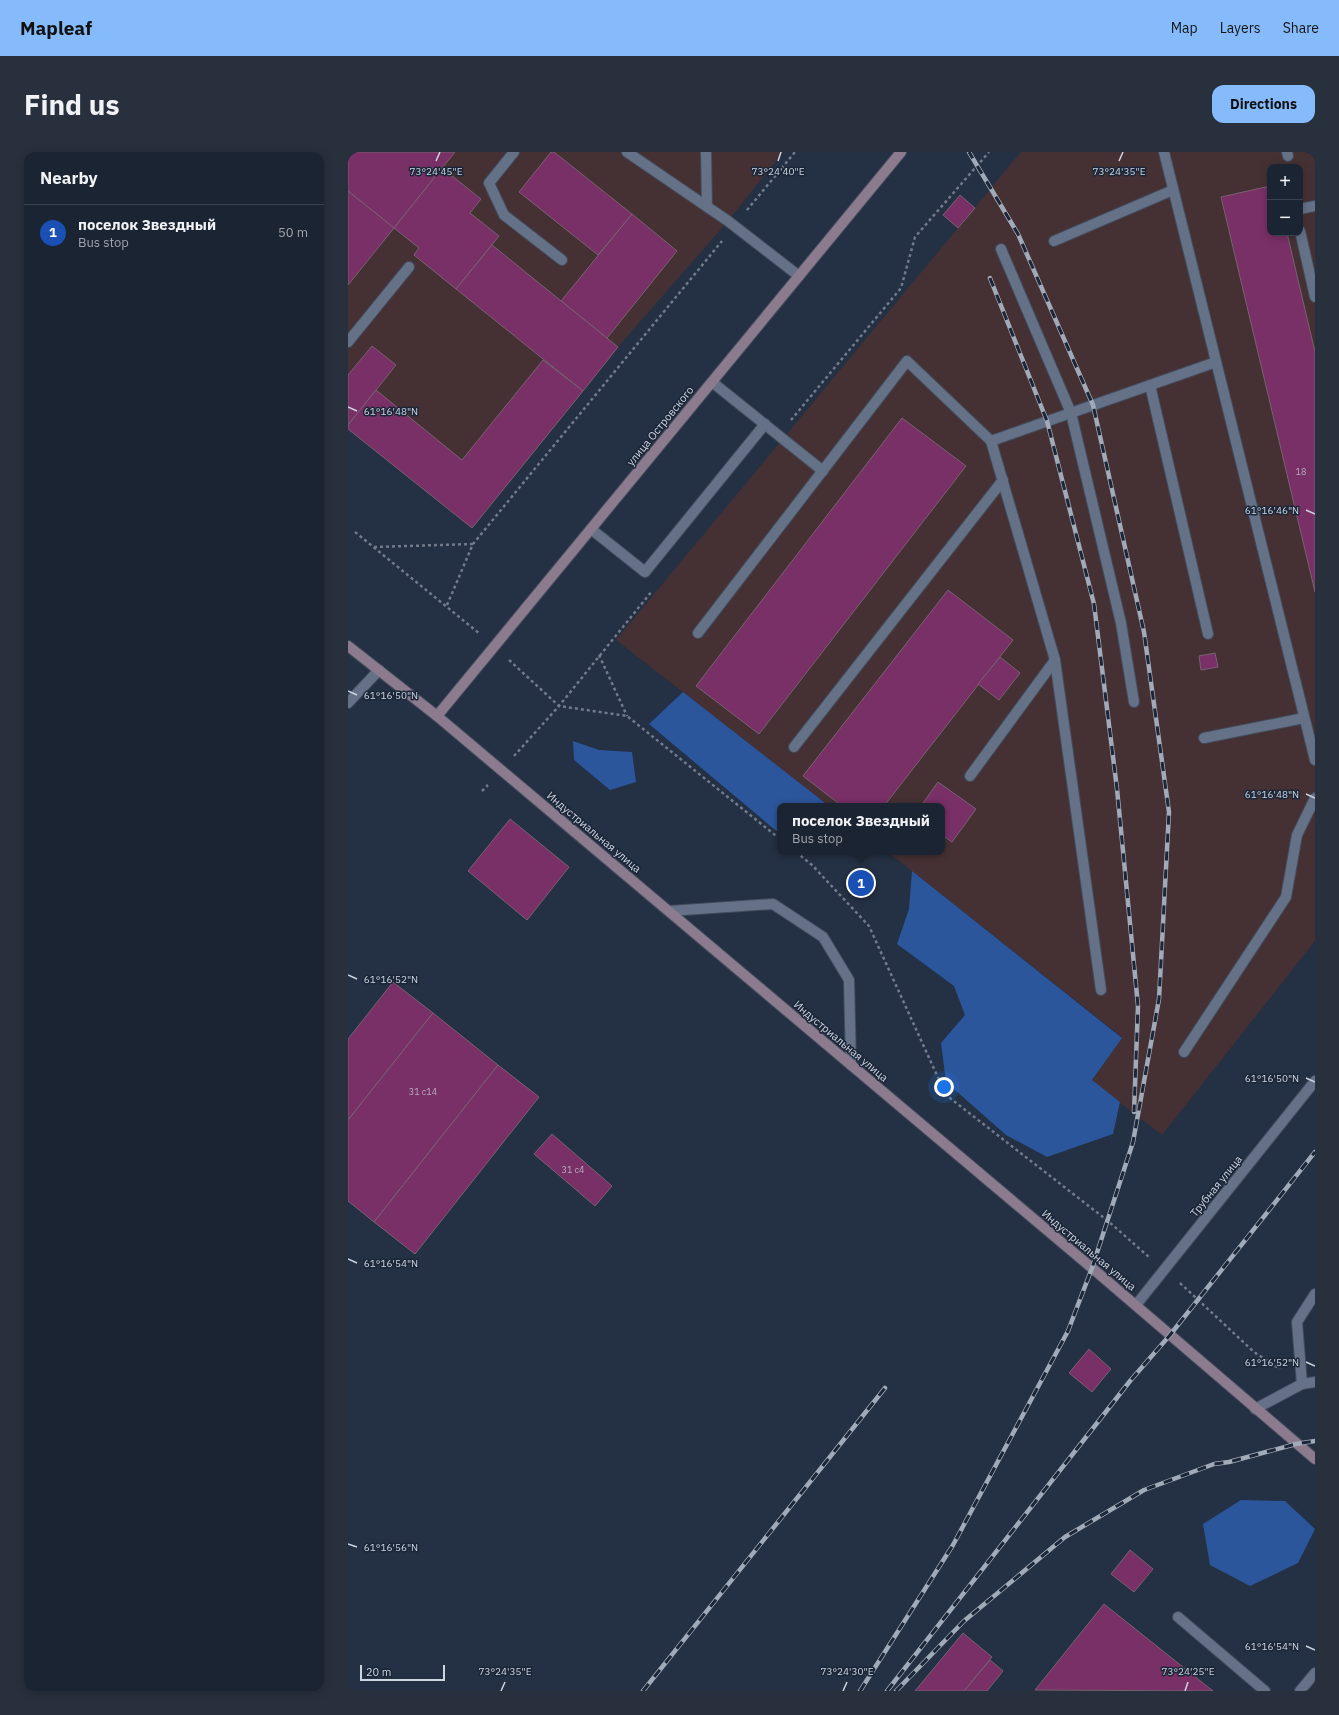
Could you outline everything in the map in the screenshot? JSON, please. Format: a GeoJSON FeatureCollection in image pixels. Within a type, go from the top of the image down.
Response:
{"type":"FeatureCollection","features":[{"type":"Feature","properties":{"kind":"main road","name":"улица Островского"},"geometry":{"type":"LineString","coordinates":[[437,716],[901,152]]}},
{"type":"Feature","properties":{"kind":"main road","name":"Индустриальная улица"},"geometry":{"type":"LineString","coordinates":[[348,646],[437,716],[1315,1459]]}},
{"type":"Feature","properties":{"kind":"street"},"geometry":{"type":"LineString","coordinates":[[514,152],[489,183],[504,215],[562,260]]}},
{"type":"Feature","properties":{"kind":"street"},"geometry":{"type":"LineString","coordinates":[[627,152],[734,226],[799,276]]}},
{"type":"Feature","properties":{"kind":"street"},"geometry":{"type":"LineString","coordinates":[[706,152],[707,207]]}},
{"type":"Feature","properties":{"kind":"street"},"geometry":{"type":"LineString","coordinates":[[1164,152],[1304,718],[1313,745],[1315,760]]}},
{"type":"Feature","properties":{"kind":"street"},"geometry":{"type":"LineString","coordinates":[[1054,241],[1173,190]]}},
{"type":"Feature","properties":{"kind":"street"},"geometry":{"type":"LineString","coordinates":[[1303,208],[1315,206]]}},
{"type":"Feature","properties":{"kind":"street"},"geometry":{"type":"LineString","coordinates":[[1301,236],[1315,297]]}},
{"type":"Feature","properties":{"kind":"street"},"geometry":{"type":"LineString","coordinates":[[1001,249],[1071,413],[1121,623],[1134,702]]}},
{"type":"Feature","properties":{"kind":"street"},"geometry":{"type":"LineString","coordinates":[[348,342],[409,267]]}},
{"type":"Feature","properties":{"kind":"street"},"geometry":{"type":"LineString","coordinates":[[698,633],[907,361],[991,441],[1055,660],[1101,990]]}},
{"type":"Feature","properties":{"kind":"street"},"geometry":{"type":"LineString","coordinates":[[991,441],[1216,362]]}},
{"type":"Feature","properties":{"kind":"street"},"geometry":{"type":"LineString","coordinates":[[712,382],[823,471]]}},
{"type":"Feature","properties":{"kind":"street"},"geometry":{"type":"LineString","coordinates":[[1150,385],[1208,634]]}},
{"type":"Feature","properties":{"kind":"street"},"geometry":{"type":"LineString","coordinates":[[591,529],[645,572],[764,424]]}},
{"type":"Feature","properties":{"kind":"street"},"geometry":{"type":"LineString","coordinates":[[794,747],[1002,480]]}},
{"type":"Feature","properties":{"kind":"street"},"geometry":{"type":"LineString","coordinates":[[970,776],[1055,660]]}},
{"type":"Feature","properties":{"kind":"street"},"geometry":{"type":"LineString","coordinates":[[348,702],[379,670]]}},
{"type":"Feature","properties":{"kind":"street"},"geometry":{"type":"LineString","coordinates":[[1204,738],[1304,718]]}},
{"type":"Feature","properties":{"kind":"street"},"geometry":{"type":"LineString","coordinates":[[1184,1052],[1286,897],[1297,835],[1315,798]]}},
{"type":"Feature","properties":{"kind":"street"},"geometry":{"type":"LineString","coordinates":[[669,912],[773,904],[823,937],[849,980],[851,1065]]}},
{"type":"Feature","properties":{"kind":"street","name":"Трубная улица"},"geometry":{"type":"LineString","coordinates":[[1136,1306],[1315,1081]]}},
{"type":"Feature","properties":{"kind":"street"},"geometry":{"type":"LineString","coordinates":[[1302,1384],[1297,1322],[1315,1294]]}},
{"type":"Feature","properties":{"kind":"street"},"geometry":{"type":"LineString","coordinates":[[1255,1409],[1302,1384],[1315,1382]]}},
{"type":"Feature","properties":{"kind":"street"},"geometry":{"type":"LineString","coordinates":[[1178,1617],[1265,1691]]}},
{"type":"Feature","properties":{"kind":"street"},"geometry":{"type":"LineString","coordinates":[[1300,1691],[1315,1673]]}},
{"type":"Feature","properties":{"kind":"path"},"geometry":{"type":"LineString","coordinates":[[447,605],[473,544],[795,152]]}},
{"type":"Feature","properties":{"kind":"path"},"geometry":{"type":"LineString","coordinates":[[355,532],[447,605],[559,706],[627,716]]}},
{"type":"Feature","properties":{"kind":"path"},"geometry":{"type":"LineString","coordinates":[[374,547],[473,544]]}},
{"type":"Feature","properties":{"kind":"path"},"geometry":{"type":"LineString","coordinates":[[599,655],[627,716],[777,837]]}},
{"type":"Feature","properties":{"kind":"path"},"geometry":{"type":"LineString","coordinates":[[800,855],[812,865],[869,926],[946,1095],[1108,1221],[1198,1299],[1254,1352],[1302,1384]]}},
{"type":"Feature","properties":{"kind":"shaded area"},"geometry":{"type":"Polygon","coordinates":[[[348,152],[783,152],[728,221],[618,347],[472,528],[348,429],[348,152]]]}},
{"type":"Feature","properties":{"kind":"shaded area"},"geometry":{"type":"Polygon","coordinates":[[[1021,152],[1315,152],[1315,941],[1162,1135],[1092,1081],[1122,1037],[892,855],[945,855],[945,803],[825,803],[616,640],[1021,152]]]}},
{"type":"Feature","properties":{"kind":"shaded area"},"geometry":{"type":"Polygon","coordinates":[[[683,692],[825,803],[777,803],[777,831],[649,724],[683,692]]]}},
{"type":"Feature","properties":{"kind":"shaded area"},"geometry":{"type":"Polygon","coordinates":[[[573,741],[599,750],[632,752],[636,782],[610,790],[574,760],[573,741]]]}},
{"type":"Feature","properties":{"kind":"shaded area"},"geometry":{"type":"Polygon","coordinates":[[[912,871],[1122,1038],[1092,1080],[1120,1102],[1113,1134],[1047,1157],[1006,1135],[946,1082],[941,1043],[965,1015],[954,986],[897,944],[909,909],[912,871]]]}},
{"type":"Feature","properties":{"kind":"shaded area"},"geometry":{"type":"Polygon","coordinates":[[[1241,1500],[1285,1501],[1315,1529],[1298,1563],[1250,1586],[1210,1565],[1203,1524],[1241,1500]]]}},
{"type":"Feature","properties":{"kind":"building"},"geometry":{"type":"Polygon","coordinates":[[[348,152],[455,152],[394,228],[348,191],[348,152]]]}},
{"type":"Feature","properties":{"kind":"building"},"geometry":{"type":"Polygon","coordinates":[[[551,152],[554,152],[632,214],[598,255],[519,192],[551,152]]]}},
{"type":"Feature","properties":{"kind":"building"},"geometry":{"type":"Polygon","coordinates":[[[442,168],[481,199],[470,213],[499,236],[456,289],[414,255],[419,248],[394,228],[442,168]]]}},
{"type":"Feature","properties":{"kind":"building"},"geometry":{"type":"Polygon","coordinates":[[[1267,187],[1267,236],[1288,236],[1315,352],[1315,592],[1221,197],[1267,187]]]}},
{"type":"Feature","properties":{"kind":"building"},"geometry":{"type":"Polygon","coordinates":[[[348,191],[394,228],[348,285],[348,191]]]}},
{"type":"Feature","properties":{"kind":"building"},"geometry":{"type":"Polygon","coordinates":[[[960,195],[975,208],[958,228],[943,215],[960,195]]]}},
{"type":"Feature","properties":{"kind":"building"},"geometry":{"type":"Polygon","coordinates":[[[632,214],[677,251],[607,338],[561,301],[632,214]]]}},
{"type":"Feature","properties":{"kind":"building"},"geometry":{"type":"Polygon","coordinates":[[[492,245],[618,347],[583,391],[456,289],[492,245]]]}},
{"type":"Feature","properties":{"kind":"building"},"geometry":{"type":"Polygon","coordinates":[[[372,346],[396,365],[348,425],[348,375],[372,346]]]}},
{"type":"Feature","properties":{"kind":"building"},"geometry":{"type":"Polygon","coordinates":[[[543,360],[583,391],[472,528],[348,429],[348,425],[376,390],[462,460],[543,360]]]}},
{"type":"Feature","properties":{"kind":"building"},"geometry":{"type":"Polygon","coordinates":[[[902,418],[966,466],[759,734],[696,686],[902,418]]]}},
{"type":"Feature","properties":{"kind":"building"},"geometry":{"type":"Polygon","coordinates":[[[948,590],[1013,640],[886,803],[838,803],[803,776],[948,590]]]}},
{"type":"Feature","properties":{"kind":"building"},"geometry":{"type":"Polygon","coordinates":[[[1215,653],[1218,667],[1201,670],[1199,656],[1215,653]]]}},
{"type":"Feature","properties":{"kind":"building"},"geometry":{"type":"Polygon","coordinates":[[[1000,657],[1020,673],[999,700],[978,684],[1000,657]]]}},
{"type":"Feature","properties":{"kind":"building"},"geometry":{"type":"Polygon","coordinates":[[[938,782],[976,809],[952,842],[945,837],[945,803],[923,803],[938,782]]]}},
{"type":"Feature","properties":{"kind":"building"},"geometry":{"type":"Polygon","coordinates":[[[510,819],[569,867],[527,920],[468,871],[510,819]]]}},
{"type":"Feature","properties":{"kind":"building"},"geometry":{"type":"Polygon","coordinates":[[[393,982],[433,1013],[348,1120],[348,1039],[393,982]]]}},
{"type":"Feature","properties":{"kind":"building"},"geometry":{"type":"Polygon","coordinates":[[[433,1013],[498,1065],[374,1222],[348,1201],[348,1120],[433,1013]]]}},
{"type":"Feature","properties":{"kind":"building"},"geometry":{"type":"Polygon","coordinates":[[[498,1065],[539,1097],[415,1254],[374,1222],[498,1065]]]}},
{"type":"Feature","properties":{"kind":"building"},"geometry":{"type":"Polygon","coordinates":[[[552,1134],[612,1186],[595,1206],[534,1154],[552,1134]]]}},
{"type":"Feature","properties":{"kind":"building"},"geometry":{"type":"Polygon","coordinates":[[[1089,1349],[1111,1369],[1092,1392],[1069,1373],[1089,1349]]]}},
{"type":"Feature","properties":{"kind":"building"},"geometry":{"type":"Polygon","coordinates":[[[1130,1550],[1153,1569],[1134,1592],[1111,1574],[1130,1550]]]}},
{"type":"Feature","properties":{"kind":"building"},"geometry":{"type":"Polygon","coordinates":[[[1104,1604],[1213,1691],[1035,1690],[1104,1604]]]}},
{"type":"Feature","properties":{"kind":"building"},"geometry":{"type":"Polygon","coordinates":[[[963,1633],[992,1657],[964,1691],[915,1691],[963,1633]]]}},
{"type":"Feature","properties":{"kind":"building"},"geometry":{"type":"Polygon","coordinates":[[[990,1660],[1003,1671],[987,1691],[964,1691],[990,1660]]]}},
{"type":"Feature","properties":{"kind":"railway"},"geometry":{"type":"LineString","coordinates":[[860,1691],[953,1545],[1068,1331],[1092,1268],[1133,1142],[1159,999],[1169,812],[1144,632],[1093,405],[1018,234],[969,152]]}},
{"type":"Feature","properties":{"kind":"railway"},"geometry":{"type":"LineString","coordinates":[[990,278],[1047,421],[1094,604],[1117,789],[1138,1006],[1134,1112]]}},
{"type":"Feature","properties":{"kind":"railway"},"geometry":{"type":"LineString","coordinates":[[887,1691],[1130,1381],[1170,1335],[1315,1152]]}},
{"type":"Feature","properties":{"kind":"railway"},"geometry":{"type":"LineString","coordinates":[[643,1691],[885,1388]]}},
{"type":"Feature","properties":{"kind":"railway"},"geometry":{"type":"LineString","coordinates":[[896,1691],[964,1621],[1065,1537],[1144,1490],[1214,1464],[1229,1462],[1296,1444],[1315,1441]]}},
{"type":"Feature","properties":{"kind":"place","name":"поселок Звездный"},"geometry":{"type":"Point","coordinates":[861,883]}}]}
